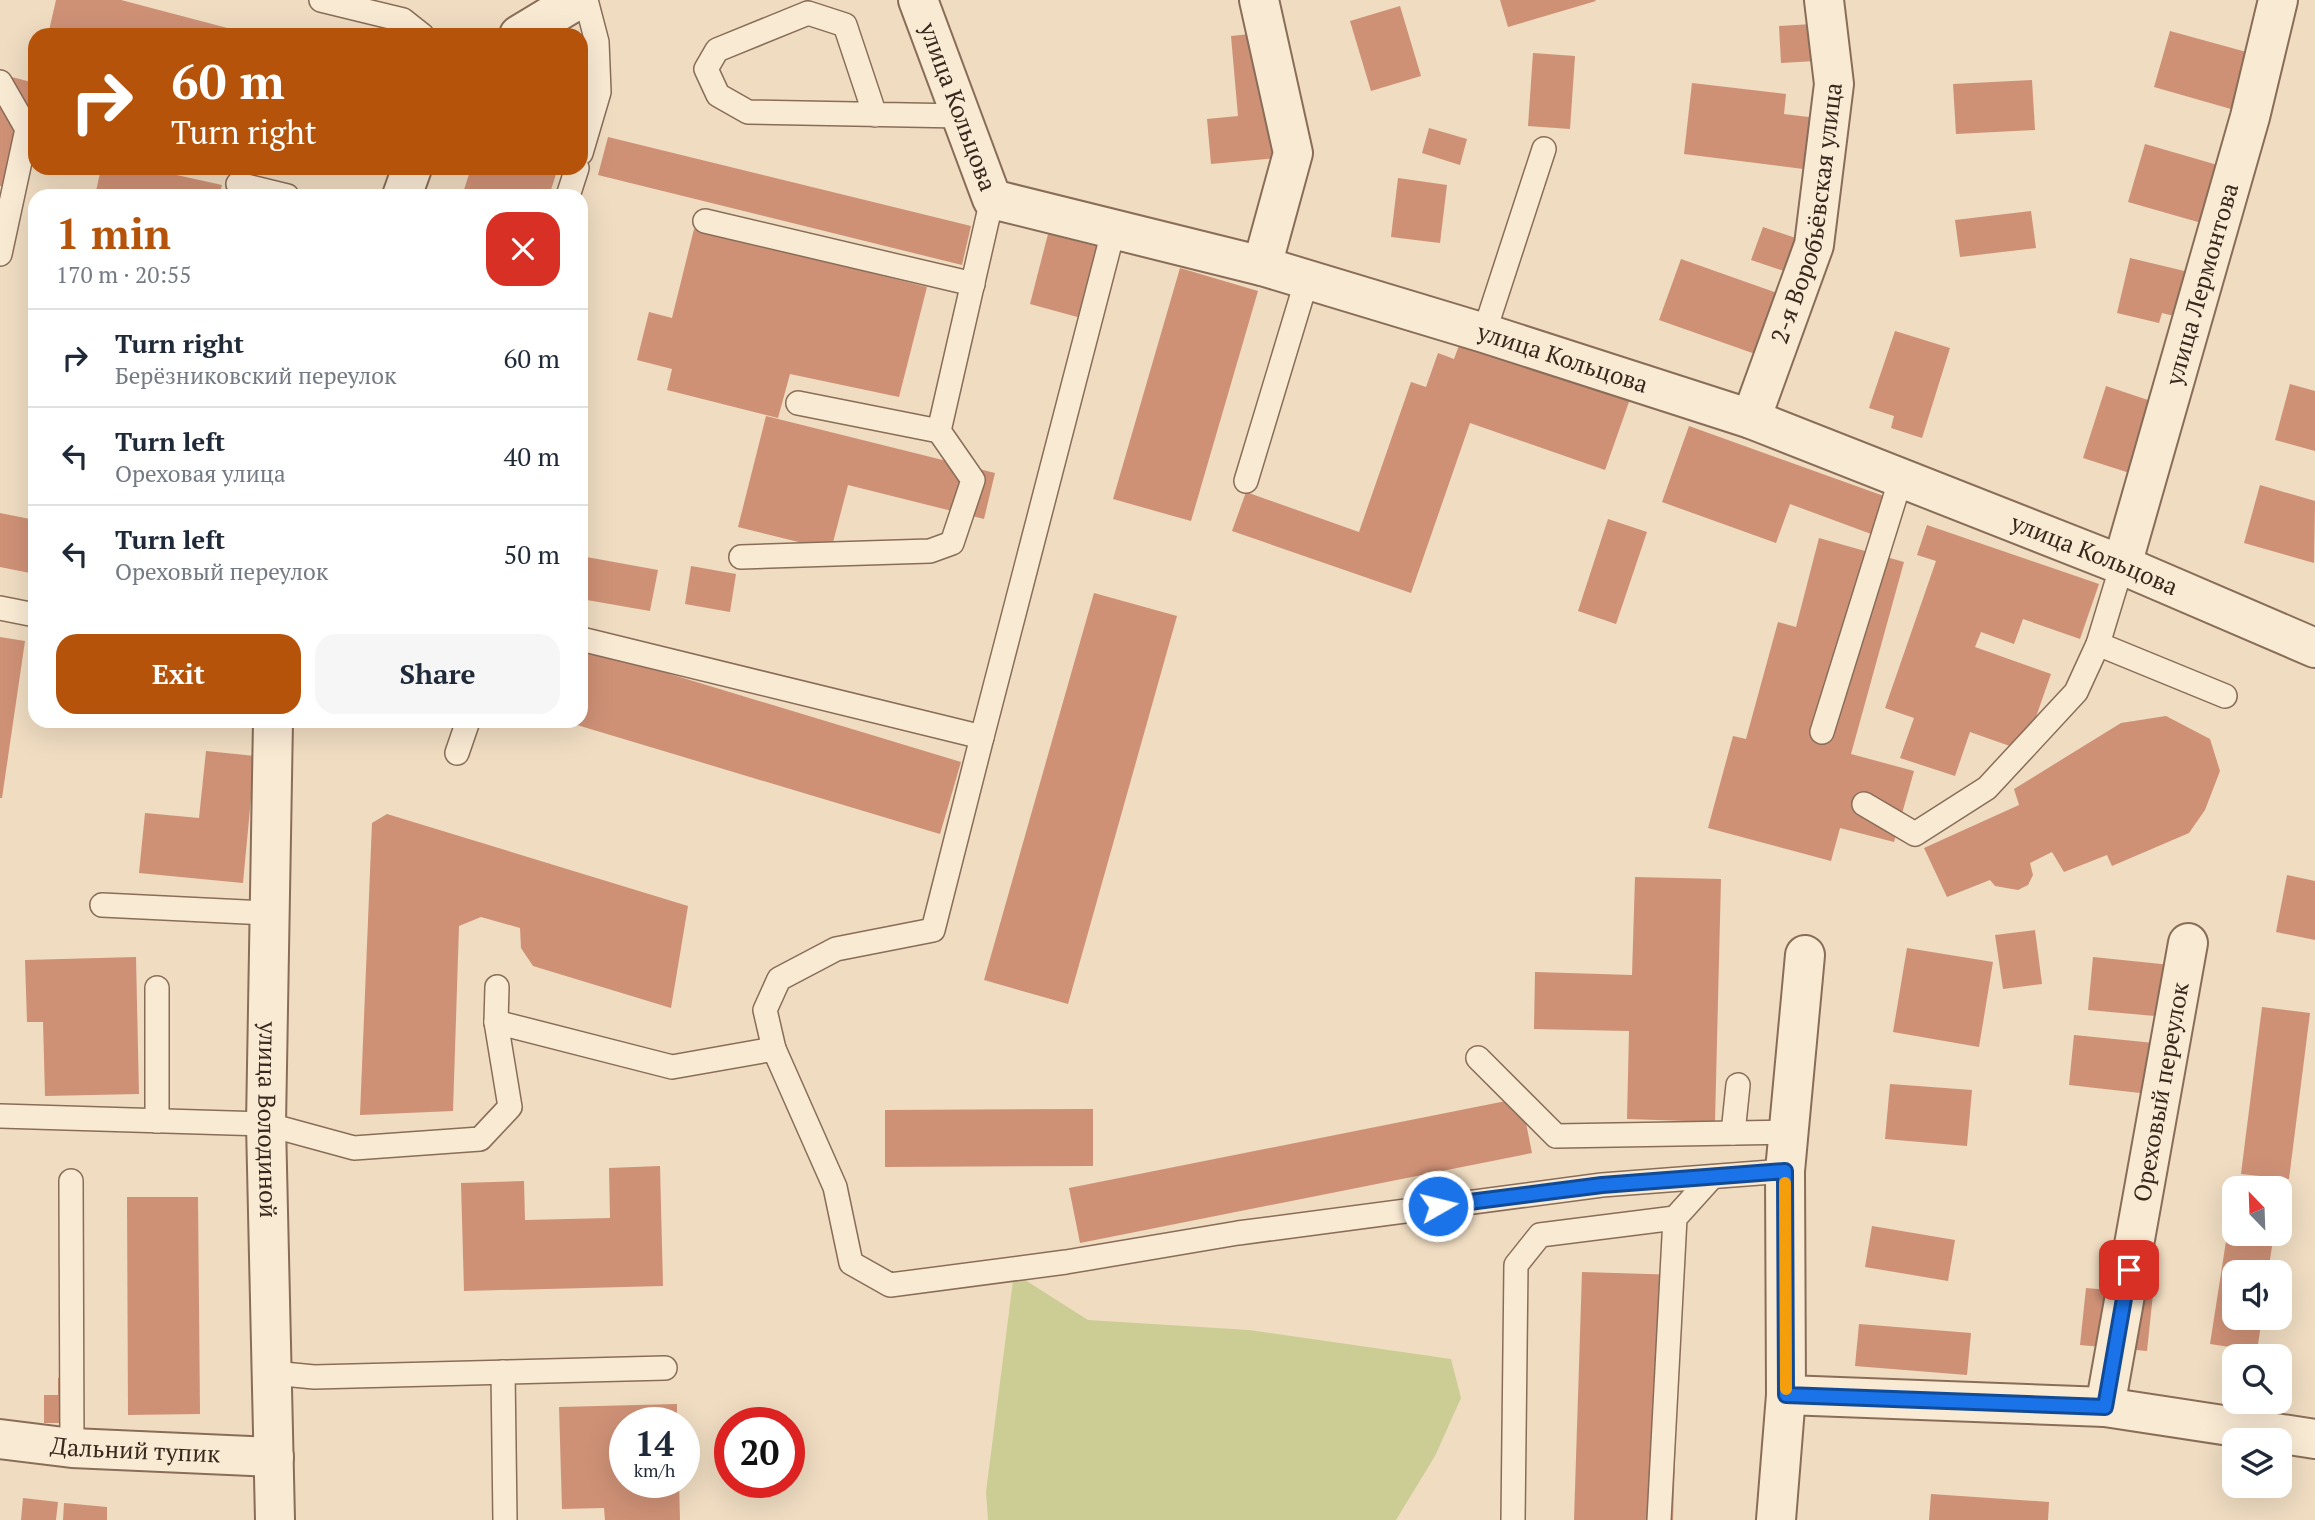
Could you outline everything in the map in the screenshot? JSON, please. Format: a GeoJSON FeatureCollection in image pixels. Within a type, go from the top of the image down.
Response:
{"type":"FeatureCollection","features":[{"type":"Feature","properties":{"kind":"street"},"geometry":{"type":"LineString","coordinates":[[531,28],[577,0]]}},
{"type":"Feature","properties":{"kind":"street","name":"улица Кольцова"},"geometry":{"type":"LineString","coordinates":[[918,0],[992,199],[1262,265],[1751,419],[2122,565],[2315,648]]}},
{"type":"Feature","properties":{"kind":"street"},"geometry":{"type":"LineString","coordinates":[[1259,0],[1293,153],[1262,265]]}},
{"type":"Feature","properties":{"kind":"street","name":"2-я Воробьёвская улица"},"geometry":{"type":"LineString","coordinates":[[1751,419],[1814,245],[1835,84],[1824,0]]}},
{"type":"Feature","properties":{"kind":"street","name":"улица Лермонтова"},"geometry":{"type":"LineString","coordinates":[[2122,565],[2250,117],[2277,0]]}},
{"type":"Feature","properties":{"kind":"street","name":"улица Володиной"},"geometry":{"type":"LineString","coordinates":[[273,728],[267,1124],[275,1520]]}},
{"type":"Feature","properties":{"kind":"street","name":"Ореховый переулок"},"geometry":{"type":"LineString","coordinates":[[2105,1407],[2188,943]]}},
{"type":"Feature","properties":{"kind":"street"},"geometry":{"type":"LineString","coordinates":[[1776,1520],[1786,1395],[1785,1171],[1805,955]]}},
{"type":"Feature","properties":{"kind":"street"},"geometry":{"type":"LineString","coordinates":[[1786,1395],[2105,1407],[2315,1439]]}},
{"type":"Feature","properties":{"kind":"street","name":"Дальний тупик"},"geometry":{"type":"LineString","coordinates":[[0,1439],[72,1448],[274,1457]]}},
{"type":"Feature","properties":{"kind":"lane"},"geometry":{"type":"LineString","coordinates":[[321,0],[403,20],[413,28]]}},
{"type":"Feature","properties":{"kind":"lane"},"geometry":{"type":"LineString","coordinates":[[586,0],[597,42],[599,92],[588,129]]}},
{"type":"Feature","properties":{"kind":"lane"},"geometry":{"type":"LineString","coordinates":[[875,115],[845,25],[808,13],[717,50],[706,69],[718,95],[748,112],[875,115],[961,116]]}},
{"type":"Feature","properties":{"kind":"lane"},"geometry":{"type":"LineString","coordinates":[[0,82],[27,129],[0,254]]}},
{"type":"Feature","properties":{"kind":"lane"},"geometry":{"type":"LineString","coordinates":[[1484,333],[1544,149]]}},
{"type":"Feature","properties":{"kind":"lane"},"geometry":{"type":"LineString","coordinates":[[238,184],[258,189]]}},
{"type":"Feature","properties":{"kind":"lane"},"geometry":{"type":"LineString","coordinates":[[939,430],[992,199]]}},
{"type":"Feature","properties":{"kind":"lane"},"geometry":{"type":"LineString","coordinates":[[705,221],[973,284]]}},
{"type":"Feature","properties":{"kind":"lane"},"geometry":{"type":"LineString","coordinates":[[1114,228],[933,930],[836,949],[779,979],[765,1010],[774,1049],[835,1187],[851,1263],[890,1285],[1602,1185],[1785,1171]]}},
{"type":"Feature","properties":{"kind":"lane"},"geometry":{"type":"LineString","coordinates":[[1246,481],[1307,279]]}},
{"type":"Feature","properties":{"kind":"lane"},"geometry":{"type":"LineString","coordinates":[[741,557],[930,551],[952,543],[973,480],[939,430],[798,403]]}},
{"type":"Feature","properties":{"kind":"lane"},"geometry":{"type":"LineString","coordinates":[[1822,732],[1900,478]]}},
{"type":"Feature","properties":{"kind":"lane"},"geometry":{"type":"LineString","coordinates":[[1864,804],[1915,834],[1987,788],[2076,692],[2098,644],[2122,565]]}},
{"type":"Feature","properties":{"kind":"lane"},"geometry":{"type":"LineString","coordinates":[[0,608],[28,614]]}},
{"type":"Feature","properties":{"kind":"lane"},"geometry":{"type":"LineString","coordinates":[[588,641],[982,737]]}},
{"type":"Feature","properties":{"kind":"lane"},"geometry":{"type":"LineString","coordinates":[[2098,644],[2225,696]]}},
{"type":"Feature","properties":{"kind":"lane"},"geometry":{"type":"LineString","coordinates":[[457,753],[466,728]]}},
{"type":"Feature","properties":{"kind":"lane"},"geometry":{"type":"LineString","coordinates":[[102,905],[268,913]]}},
{"type":"Feature","properties":{"kind":"lane"},"geometry":{"type":"LineString","coordinates":[[0,1116],[267,1124],[354,1148],[480,1139],[510,1107],[496,1022],[497,987]]}},
{"type":"Feature","properties":{"kind":"lane"},"geometry":{"type":"LineString","coordinates":[[157,988],[157,1121]]}},
{"type":"Feature","properties":{"kind":"lane"},"geometry":{"type":"LineString","coordinates":[[496,1022],[672,1067],[774,1049]]}},
{"type":"Feature","properties":{"kind":"lane"},"geometry":{"type":"LineString","coordinates":[[1478,1058],[1556,1136],[1789,1132]]}},
{"type":"Feature","properties":{"kind":"lane"},"geometry":{"type":"LineString","coordinates":[[1733,1133],[1738,1085]]}},
{"type":"Feature","properties":{"kind":"lane"},"geometry":{"type":"LineString","coordinates":[[1659,1520],[1675,1218],[1712,1177]]}},
{"type":"Feature","properties":{"kind":"lane"},"geometry":{"type":"LineString","coordinates":[[71,1181],[72,1448]]}},
{"type":"Feature","properties":{"kind":"lane"},"geometry":{"type":"LineString","coordinates":[[1513,1520],[1517,1265],[1540,1235],[1675,1218]]}},
{"type":"Feature","properties":{"kind":"lane"},"geometry":{"type":"LineString","coordinates":[[273,1373],[314,1377],[665,1368]]}},
{"type":"Feature","properties":{"kind":"lane"},"geometry":{"type":"LineString","coordinates":[[503,1372],[505,1520]]}},
{"type":"Feature","properties":{"kind":"green space"},"geometry":{"type":"Polygon","coordinates":[[[1014,1273],[1088,1320],[1249,1330],[1451,1359],[1461,1398],[1435,1456],[1396,1520],[988,1520],[986,1492],[1014,1273]]]}},
{"type":"Feature","properties":{"kind":"building"},"geometry":{"type":"Polygon","coordinates":[[[56,0],[121,0],[227,28],[50,28],[56,0]]]}},
{"type":"Feature","properties":{"kind":"building"},"geometry":{"type":"Polygon","coordinates":[[[1500,0],[1595,0],[1596,1],[1508,27],[1500,0]]]}},
{"type":"Feature","properties":{"kind":"building"},"geometry":{"type":"Polygon","coordinates":[[[1400,6],[1421,76],[1371,91],[1350,21],[1400,6]]]}},
{"type":"Feature","properties":{"kind":"building"},"geometry":{"type":"Polygon","coordinates":[[[1830,23],[1833,60],[1781,63],[1779,26],[1830,23]]]}},
{"type":"Feature","properties":{"kind":"building"},"geometry":{"type":"Polygon","coordinates":[[[1278,31],[1289,157],[1211,164],[1207,119],[1238,116],[1231,36],[1278,31]]]}},
{"type":"Feature","properties":{"kind":"building"},"geometry":{"type":"Polygon","coordinates":[[[2170,31],[2261,56],[2245,113],[2154,87],[2170,31]]]}},
{"type":"Feature","properties":{"kind":"building"},"geometry":{"type":"Polygon","coordinates":[[[1533,53],[1575,56],[1570,129],[1528,126],[1533,53]]]}},
{"type":"Feature","properties":{"kind":"building"},"geometry":{"type":"Polygon","coordinates":[[[0,74],[28,81],[28,109],[7,188],[0,186],[0,74]]]}},
{"type":"Feature","properties":{"kind":"building"},"geometry":{"type":"Polygon","coordinates":[[[2032,80],[2035,130],[1956,134],[1953,84],[2032,80]]]}},
{"type":"Feature","properties":{"kind":"building"},"geometry":{"type":"Polygon","coordinates":[[[1692,83],[1786,94],[1784,114],[1817,118],[1811,170],[1684,154],[1692,83]]]}},
{"type":"Feature","properties":{"kind":"building"},"geometry":{"type":"Polygon","coordinates":[[[1429,128],[1467,139],[1460,165],[1422,153],[1429,128]]]}},
{"type":"Feature","properties":{"kind":"building"},"geometry":{"type":"Polygon","coordinates":[[[608,137],[971,226],[962,265],[598,175],[608,137]]]}},
{"type":"Feature","properties":{"kind":"building"},"geometry":{"type":"Polygon","coordinates":[[[2145,144],[2221,166],[2205,224],[2128,202],[2145,144]]]}},
{"type":"Feature","properties":{"kind":"building"},"geometry":{"type":"Polygon","coordinates":[[[100,175],[177,175],[222,185],[221,189],[96,189],[100,175]]]}},
{"type":"Feature","properties":{"kind":"building"},"geometry":{"type":"Polygon","coordinates":[[[469,175],[556,175],[551,189],[464,189],[469,175]]]}},
{"type":"Feature","properties":{"kind":"building"},"geometry":{"type":"Polygon","coordinates":[[[1398,178],[1447,185],[1440,243],[1391,237],[1398,178]]]}},
{"type":"Feature","properties":{"kind":"building"},"geometry":{"type":"Polygon","coordinates":[[[2031,211],[2036,248],[1960,257],[1955,220],[2031,211]]]}},
{"type":"Feature","properties":{"kind":"building"},"geometry":{"type":"Polygon","coordinates":[[[1763,227],[1828,249],[1817,282],[1751,260],[1763,227]]]}},
{"type":"Feature","properties":{"kind":"building"},"geometry":{"type":"Polygon","coordinates":[[[694,229],[927,287],[899,397],[790,374],[778,418],[667,390],[672,369],[637,360],[649,312],[672,318],[694,229]]]}},
{"type":"Feature","properties":{"kind":"building"},"geometry":{"type":"Polygon","coordinates":[[[1048,234],[1110,250],[1092,321],[1030,304],[1048,234]]]}},
{"type":"Feature","properties":{"kind":"building"},"geometry":{"type":"Polygon","coordinates":[[[2130,258],[2197,274],[2186,319],[2162,313],[2159,323],[2117,313],[2130,258]]]}},
{"type":"Feature","properties":{"kind":"building"},"geometry":{"type":"Polygon","coordinates":[[[1681,259],[1797,300],[1775,361],[1659,320],[1681,259]]]}},
{"type":"Feature","properties":{"kind":"building"},"geometry":{"type":"Polygon","coordinates":[[[1180,268],[1258,291],[1191,521],[1113,499],[1180,268]]]}},
{"type":"Feature","properties":{"kind":"building"},"geometry":{"type":"Polygon","coordinates":[[[1895,331],[1950,348],[1922,438],[1891,428],[1894,416],[1869,408],[1895,331]]]}},
{"type":"Feature","properties":{"kind":"building"},"geometry":{"type":"Polygon","coordinates":[[[1461,340],[1630,399],[1605,470],[1470,423],[1411,593],[1232,531],[1246,492],[1359,532],[1411,382],[1426,387],[1438,353],[1454,359],[1461,340]]]}},
{"type":"Feature","properties":{"kind":"building"},"geometry":{"type":"Polygon","coordinates":[[[2290,384],[2315,391],[2315,451],[2275,440],[2290,384]]]}},
{"type":"Feature","properties":{"kind":"building"},"geometry":{"type":"Polygon","coordinates":[[[2106,386],[2166,406],[2142,477],[2083,458],[2106,386]]]}},
{"type":"Feature","properties":{"kind":"building"},"geometry":{"type":"Polygon","coordinates":[[[766,416],[995,473],[984,519],[848,485],[831,550],[738,527],[766,416]]]}},
{"type":"Feature","properties":{"kind":"building"},"geometry":{"type":"Polygon","coordinates":[[[1689,426],[1895,500],[1882,538],[1790,504],[1776,543],[1662,502],[1689,426]]]}},
{"type":"Feature","properties":{"kind":"building"},"geometry":{"type":"Polygon","coordinates":[[[2260,485],[2315,501],[2314,563],[2244,543],[2260,485]]]}},
{"type":"Feature","properties":{"kind":"building"},"geometry":{"type":"Polygon","coordinates":[[[0,513],[28,519],[28,573],[0,567],[0,513]]]}},
{"type":"Feature","properties":{"kind":"building"},"geometry":{"type":"Polygon","coordinates":[[[1608,519],[1647,532],[1616,624],[1578,611],[1608,519]]]}},
{"type":"Feature","properties":{"kind":"building"},"geometry":{"type":"Polygon","coordinates":[[[1927,525],[2099,584],[2080,639],[2023,619],[2014,644],[1981,632],[1975,647],[2051,674],[2024,751],[1970,732],[1955,776],[1900,758],[1914,718],[1885,708],[1936,561],[1917,555],[1927,525]]]}},
{"type":"Feature","properties":{"kind":"building"},"geometry":{"type":"Polygon","coordinates":[[[1819,538],[1904,562],[1851,754],[1914,771],[1894,842],[1840,828],[1831,861],[1708,828],[1733,736],[1746,739],[1778,622],[1796,627],[1819,538]]]}},
{"type":"Feature","properties":{"kind":"building"},"geometry":{"type":"Polygon","coordinates":[[[588,557],[658,570],[650,611],[588,600],[588,557]]]}},
{"type":"Feature","properties":{"kind":"building"},"geometry":{"type":"Polygon","coordinates":[[[691,566],[736,574],[730,612],[685,604],[691,566]]]}},
{"type":"Feature","properties":{"kind":"building"},"geometry":{"type":"Polygon","coordinates":[[[1094,593],[1177,616],[1068,1004],[984,980],[1094,593]]]}},
{"type":"Feature","properties":{"kind":"building"},"geometry":{"type":"Polygon","coordinates":[[[0,637],[25,641],[2,798],[0,798],[0,637]]]}},
{"type":"Feature","properties":{"kind":"building"},"geometry":{"type":"Polygon","coordinates":[[[588,649],[961,762],[940,834],[587,728],[588,649]]]}},
{"type":"Feature","properties":{"kind":"building"},"geometry":{"type":"Polygon","coordinates":[[[2166,716],[2210,739],[2220,771],[2205,810],[2189,833],[2112,866],[2107,855],[2064,872],[2052,852],[2030,863],[2033,875],[2028,885],[2018,890],[1995,886],[1990,880],[1947,897],[1924,848],[2019,805],[2014,789],[2121,723],[2166,716]]]}},
{"type":"Feature","properties":{"kind":"building"},"geometry":{"type":"Polygon","coordinates":[[[206,751],[255,756],[243,883],[139,873],[145,813],[199,818],[206,751]]]}},
{"type":"Feature","properties":{"kind":"building"},"geometry":{"type":"Polygon","coordinates":[[[387,814],[688,906],[671,1008],[533,966],[521,948],[520,928],[481,917],[459,926],[453,1111],[360,1115],[372,823],[387,814]]]}},
{"type":"Feature","properties":{"kind":"building"},"geometry":{"type":"Polygon","coordinates":[[[2287,875],[2315,881],[2315,940],[2276,932],[2287,875]]]}},
{"type":"Feature","properties":{"kind":"building"},"geometry":{"type":"Polygon","coordinates":[[[1635,877],[1721,879],[1715,1122],[1627,1119],[1629,1031],[1534,1029],[1535,972],[1632,975],[1635,877]]]}},
{"type":"Feature","properties":{"kind":"building"},"geometry":{"type":"Polygon","coordinates":[[[2035,930],[2042,984],[2003,989],[1995,935],[2035,930]]]}},
{"type":"Feature","properties":{"kind":"building"},"geometry":{"type":"Polygon","coordinates":[[[1907,948],[1993,962],[1979,1047],[1893,1032],[1907,948]]]}},
{"type":"Feature","properties":{"kind":"building"},"geometry":{"type":"Polygon","coordinates":[[[136,957],[139,1094],[45,1096],[43,1022],[27,1022],[25,960],[136,957]]]}},
{"type":"Feature","properties":{"kind":"building"},"geometry":{"type":"Polygon","coordinates":[[[2093,957],[2171,965],[2166,1017],[2088,1010],[2093,957]]]}},
{"type":"Feature","properties":{"kind":"building"},"geometry":{"type":"Polygon","coordinates":[[[2262,1007],[2310,1013],[2289,1176],[2241,1174],[2262,1007]]]}},
{"type":"Feature","properties":{"kind":"building"},"geometry":{"type":"Polygon","coordinates":[[[2074,1035],[2164,1044],[2158,1095],[2069,1085],[2074,1035]]]}},
{"type":"Feature","properties":{"kind":"building"},"geometry":{"type":"Polygon","coordinates":[[[1890,1084],[1972,1090],[1967,1146],[1885,1139],[1890,1084]]]}},
{"type":"Feature","properties":{"kind":"building"},"geometry":{"type":"Polygon","coordinates":[[[1521,1098],[1532,1153],[1080,1243],[1069,1188],[1521,1098]]]}},
{"type":"Feature","properties":{"kind":"building"},"geometry":{"type":"Polygon","coordinates":[[[1093,1109],[1093,1166],[885,1167],[885,1110],[1093,1109]]]}},
{"type":"Feature","properties":{"kind":"building"},"geometry":{"type":"Polygon","coordinates":[[[660,1166],[663,1286],[464,1291],[461,1183],[524,1181],[525,1220],[610,1218],[609,1168],[660,1166]]]}},
{"type":"Feature","properties":{"kind":"building"},"geometry":{"type":"Polygon","coordinates":[[[127,1197],[198,1197],[200,1414],[128,1415],[127,1197]]]}},
{"type":"Feature","properties":{"kind":"building"},"geometry":{"type":"Polygon","coordinates":[[[1872,1226],[1955,1240],[1948,1281],[1865,1267],[1872,1226]]]}},
{"type":"Feature","properties":{"kind":"building"},"geometry":{"type":"Polygon","coordinates":[[[2225,1246],[2272,1246],[2270,1260],[2223,1260],[2225,1246]]]}},
{"type":"Feature","properties":{"kind":"building"},"geometry":{"type":"Polygon","coordinates":[[[2222,1267],[2222,1330],[2260,1330],[2258,1344],[2210,1344],[2222,1267]]]}},
{"type":"Feature","properties":{"kind":"building"},"geometry":{"type":"Polygon","coordinates":[[[1582,1272],[1681,1275],[1673,1520],[1574,1520],[1582,1272]]]}},
{"type":"Feature","properties":{"kind":"building"},"geometry":{"type":"Polygon","coordinates":[[[2086,1288],[2153,1294],[2147,1351],[2080,1345],[2086,1288]]]}},
{"type":"Feature","properties":{"kind":"building"},"geometry":{"type":"Polygon","coordinates":[[[1859,1324],[1971,1333],[1967,1375],[1855,1366],[1859,1324]]]}},
{"type":"Feature","properties":{"kind":"building"},"geometry":{"type":"Polygon","coordinates":[[[58,1378],[77,1378],[77,1423],[44,1423],[44,1395],[58,1395],[58,1378]]]}},
{"type":"Feature","properties":{"kind":"building"},"geometry":{"type":"Polygon","coordinates":[[[677,1404],[677,1407],[609,1407],[609,1498],[679,1498],[680,1520],[605,1520],[604,1508],[562,1509],[559,1407],[677,1404]]]}},
{"type":"Feature","properties":{"kind":"building"},"geometry":{"type":"Polygon","coordinates":[[[1931,1494],[2049,1502],[2048,1520],[1929,1520],[1931,1494]]]}},
{"type":"Feature","properties":{"kind":"building"},"geometry":{"type":"Polygon","coordinates":[[[23,1498],[58,1502],[56,1520],[21,1520],[23,1498]]]}},
{"type":"Feature","properties":{"kind":"building"},"geometry":{"type":"Polygon","coordinates":[[[64,1503],[107,1507],[107,1520],[63,1520],[64,1503]]]}},
{"type":"Feature","properties":{"kind":"slow traffic"},"geometry":{"type":"LineString","coordinates":[[1785,1183],[1786,1389]]}},
{"type":"Feature","properties":{"kind":"route"},"geometry":{"type":"LineString","coordinates":[[1438,1206],[1602,1185],[1785,1171],[1786,1395],[2105,1407],[2129,1270]]}}]}
